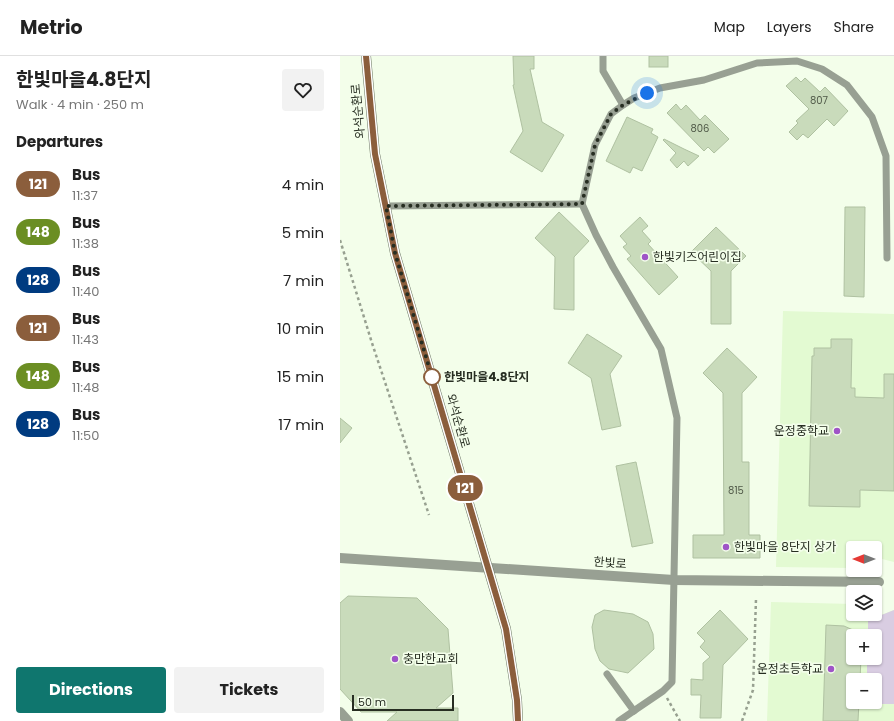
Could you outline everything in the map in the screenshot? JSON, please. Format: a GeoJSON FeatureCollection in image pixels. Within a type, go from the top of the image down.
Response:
{"type":"FeatureCollection","features":[{"type":"Feature","properties":{"kind":"street","name":"와석순환로"},"geometry":{"type":"LineString","coordinates":[[366,56],[375,154],[395,253],[506,629],[517,700],[518,721]]}},
{"type":"Feature","properties":{"kind":"street","name":"한빛로"},"geometry":{"type":"LineString","coordinates":[[340,558],[674,580],[879,582]]}},
{"type":"Feature","properties":{"kind":"street"},"geometry":{"type":"LineString","coordinates":[[340,712],[348,721]]}},
{"type":"Feature","properties":{"kind":"lane"},"geometry":{"type":"LineString","coordinates":[[603,56],[603,71],[623,105]]}},
{"type":"Feature","properties":{"kind":"lane"},"geometry":{"type":"LineString","coordinates":[[619,721],[663,691],[672,682],[673,677],[677,418],[661,349],[613,267],[582,204],[595,145],[611,114],[634,98],[660,88],[704,80],[757,63],[797,61],[822,69],[847,84],[872,117],[886,156],[887,258]]}},
{"type":"Feature","properties":{"kind":"lane"},"geometry":{"type":"LineString","coordinates":[[386,206],[582,204]]}},
{"type":"Feature","properties":{"kind":"lane"},"geometry":{"type":"LineString","coordinates":[[607,674],[634,711]]}},
{"type":"Feature","properties":{"kind":"path"},"geometry":{"type":"LineString","coordinates":[[340,240],[372,343],[430,515]]}},
{"type":"Feature","properties":{"kind":"path"},"geometry":{"type":"LineString","coordinates":[[742,721],[753,690],[756,599]]}},
{"type":"Feature","properties":{"kind":"path"},"geometry":{"type":"LineString","coordinates":[[663,691],[680,721]]}},
{"type":"Feature","properties":{"kind":"shaded area","name":"운정중학교"},"geometry":{"type":"Polygon","coordinates":[[[783,311],[894,314],[894,562],[882,559],[882,541],[846,541],[846,568],[776,567],[783,311]]]}},
{"type":"Feature","properties":{"kind":"shaded area","name":"운정초등학교"},"geometry":{"type":"Polygon","coordinates":[[[771,602],[846,604],[846,621],[882,621],[882,615],[894,610],[894,721],[767,721],[771,602]]]}},
{"type":"Feature","properties":{"kind":"shaded area"},"geometry":{"type":"Polygon","coordinates":[[[894,610],[894,704],[882,704],[882,673],[867,673],[867,665],[882,665],[882,629],[868,629],[868,621],[882,621],[882,615],[894,610]]]}},
{"type":"Feature","properties":{"kind":"building"},"geometry":{"type":"Polygon","coordinates":[[[513,56],[534,56],[534,69],[530,69],[542,122],[564,135],[542,172],[510,152],[523,131],[513,85],[513,56]]]}},
{"type":"Feature","properties":{"kind":"building"},"geometry":{"type":"Polygon","coordinates":[[[649,56],[668,56],[668,67],[649,67],[649,56]]]}},
{"type":"Feature","properties":{"kind":"building"},"geometry":{"type":"Polygon","coordinates":[[[796,77],[801,82],[805,78],[820,92],[825,87],[848,111],[834,126],[827,119],[808,138],[803,134],[797,140],[789,132],[798,123],[796,121],[809,109],[786,86],[796,77]]]}},
{"type":"Feature","properties":{"kind":"building"},"geometry":{"type":"Polygon","coordinates":[[[676,104],[681,110],[686,105],[700,120],[705,115],[729,139],[714,153],[708,147],[704,151],[667,113],[676,104]]]}},
{"type":"Feature","properties":{"kind":"building"},"geometry":{"type":"Polygon","coordinates":[[[627,117],[653,129],[651,133],[658,137],[642,171],[633,167],[630,173],[606,161],[627,117]]]}},
{"type":"Feature","properties":{"kind":"building"},"geometry":{"type":"Polygon","coordinates":[[[664,139],[699,156],[688,166],[684,161],[677,168],[670,160],[676,153],[663,140],[664,139]]]}},
{"type":"Feature","properties":{"kind":"building"},"geometry":{"type":"Polygon","coordinates":[[[845,207],[865,207],[864,297],[844,296],[845,207]]]}},
{"type":"Feature","properties":{"kind":"building"},"geometry":{"type":"Polygon","coordinates":[[[559,212],[589,241],[574,257],[574,310],[554,309],[555,257],[535,238],[559,212]]]}},
{"type":"Feature","properties":{"kind":"building","name":"한빛키즈어린이집"},"geometry":{"type":"Polygon","coordinates":[[[640,217],[648,226],[642,231],[651,241],[648,244],[678,277],[659,295],[627,259],[631,256],[623,247],[627,244],[620,236],[640,217]]]}},
{"type":"Feature","properties":{"kind":"building"},"geometry":{"type":"Polygon","coordinates":[[[716,227],[746,256],[731,271],[731,324],[711,324],[711,271],[691,252],[716,227]]]}},
{"type":"Feature","properties":{"kind":"building"},"geometry":{"type":"Polygon","coordinates":[[[587,334],[622,356],[610,374],[621,426],[602,430],[591,378],[568,363],[587,334]]]}},
{"type":"Feature","properties":{"kind":"building"},"geometry":{"type":"Polygon","coordinates":[[[831,339],[852,339],[851,388],[855,388],[855,397],[884,398],[884,374],[894,374],[894,491],[860,490],[860,507],[809,506],[812,356],[814,356],[814,348],[831,348],[831,339]]]}},
{"type":"Feature","properties":{"kind":"building"},"geometry":{"type":"Polygon","coordinates":[[[727,348],[757,377],[742,393],[742,462],[749,462],[749,535],[760,535],[760,558],[693,558],[693,535],[724,535],[723,393],[703,373],[727,348]]]}},
{"type":"Feature","properties":{"kind":"building"},"geometry":{"type":"Polygon","coordinates":[[[340,418],[352,428],[340,443],[340,418]]]}},
{"type":"Feature","properties":{"kind":"building"},"geometry":{"type":"Polygon","coordinates":[[[636,462],[653,543],[632,547],[616,466],[636,462]]]}},
{"type":"Feature","properties":{"kind":"building","name":"충만한교회"},"geometry":{"type":"Polygon","coordinates":[[[348,596],[417,598],[448,629],[453,693],[436,708],[458,708],[458,721],[387,721],[397,712],[361,712],[340,689],[340,603],[348,596]]]}},
{"type":"Feature","properties":{"kind":"building"},"geometry":{"type":"Polygon","coordinates":[[[604,610],[633,614],[648,622],[653,634],[654,649],[628,673],[609,669],[600,661],[595,649],[592,627],[595,615],[604,610]]]}},
{"type":"Feature","properties":{"kind":"building"},"geometry":{"type":"Polygon","coordinates":[[[720,610],[748,639],[723,665],[721,718],[700,718],[701,695],[691,695],[691,679],[703,680],[703,663],[710,657],[700,647],[705,641],[697,633],[720,610]]]}},
{"type":"Feature","properties":{"kind":"building"},"geometry":{"type":"Polygon","coordinates":[[[826,625],[844,626],[851,629],[846,629],[846,665],[861,665],[860,673],[846,673],[846,709],[859,709],[858,721],[823,721],[826,625]]]}},
{"type":"Feature","properties":{"kind":"bus line","name":"121"},"geometry":{"type":"LineString","coordinates":[[366,56],[375,154],[395,253],[506,629],[517,700],[518,721]]}},
{"type":"Feature","properties":{"kind":"place","name":"한빛키즈어린이집"},"geometry":{"type":"Point","coordinates":[645,257]}},
{"type":"Feature","properties":{"kind":"place","name":"한빛마을4.8단지"},"geometry":{"type":"Point","coordinates":[432,377]}},
{"type":"Feature","properties":{"kind":"place","name":"운정중학교"},"geometry":{"type":"Point","coordinates":[837,431]}},
{"type":"Feature","properties":{"kind":"place","name":"한빛마을 8단지 상가"},"geometry":{"type":"Point","coordinates":[726,547]}},
{"type":"Feature","properties":{"kind":"place","name":"충만한교회"},"geometry":{"type":"Point","coordinates":[395,659]}},
{"type":"Feature","properties":{"kind":"place","name":"운정초등학교"},"geometry":{"type":"Point","coordinates":[831,669]}},
{"type":"Feature","properties":{"kind":"route"},"geometry":{"type":"LineString","coordinates":[[432,377],[395,253],[386,206],[582,204],[595,145],[611,114],[634,98],[647,93]]}}]}
